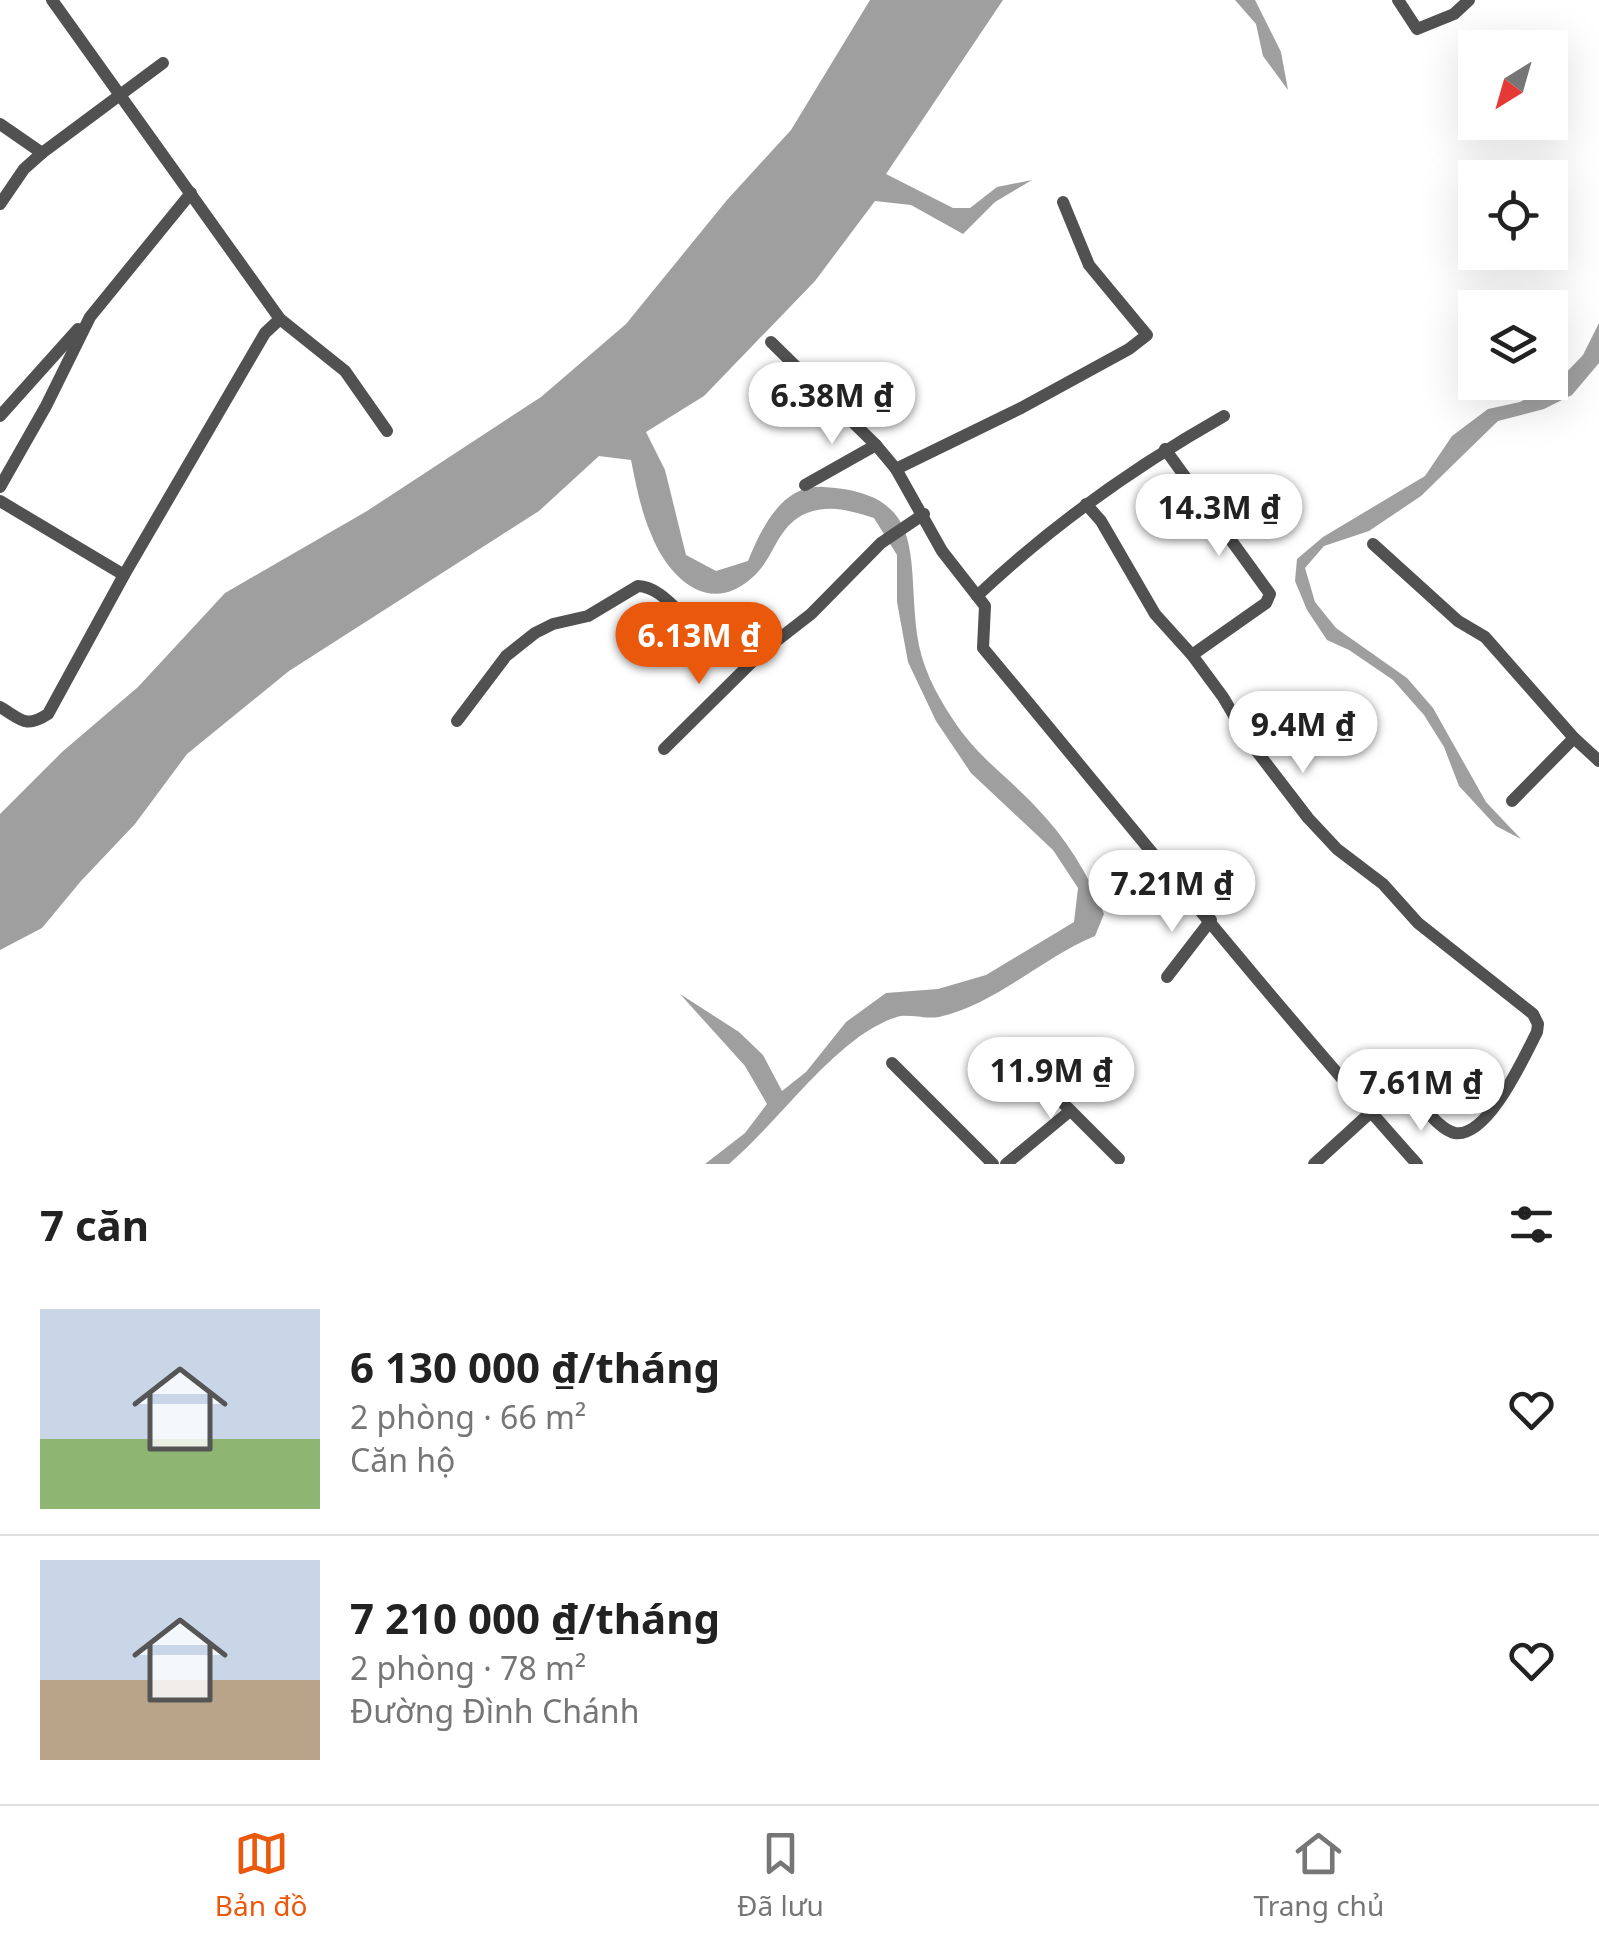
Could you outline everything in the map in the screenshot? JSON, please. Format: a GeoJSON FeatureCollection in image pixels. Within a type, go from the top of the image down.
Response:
{"type":"FeatureCollection","features":[{"type":"Feature","properties":{"kind":"street"},"geometry":{"type":"LineString","coordinates":[[52,0],[280,319],[345,371],[386,431]]}},
{"type":"Feature","properties":{"kind":"street"},"geometry":{"type":"LineString","coordinates":[[1398,0],[1417,29],[1454,14],[1470,0]]}},
{"type":"Feature","properties":{"kind":"street"},"geometry":{"type":"LineString","coordinates":[[0,204],[24,169],[42,153],[162,64]]}},
{"type":"Feature","properties":{"kind":"street"},"geometry":{"type":"LineString","coordinates":[[0,124],[42,153]]}},
{"type":"Feature","properties":{"kind":"street"},"geometry":{"type":"LineString","coordinates":[[0,416],[90,317],[191,193]]}},
{"type":"Feature","properties":{"kind":"street"},"geometry":{"type":"LineString","coordinates":[[896,469],[1022,408],[1147,335],[1089,265],[1063,202]]}},
{"type":"Feature","properties":{"kind":"street"},"geometry":{"type":"LineString","coordinates":[[0,487],[90,317]]}},
{"type":"Feature","properties":{"kind":"street"},"geometry":{"type":"LineString","coordinates":[[0,707],[24,722],[35,723],[48,714],[124,575],[266,333],[280,319]]}},
{"type":"Feature","properties":{"kind":"street"},"geometry":{"type":"LineString","coordinates":[[771,342],[896,469],[942,551],[985,606],[983,648],[1211,920],[1279,1008],[1416,1164]]}},
{"type":"Feature","properties":{"kind":"street"},"geometry":{"type":"LineString","coordinates":[[977,596],[1023,552],[1086,504],[1164,450],[1224,416]]}},
{"type":"Feature","properties":{"kind":"street"},"geometry":{"type":"LineString","coordinates":[[806,485],[876,445]]}},
{"type":"Feature","properties":{"kind":"street"},"geometry":{"type":"LineString","coordinates":[[1164,450],[1270,594],[1266,603],[1192,654]]}},
{"type":"Feature","properties":{"kind":"street"},"geometry":{"type":"LineString","coordinates":[[0,502],[124,575]]}},
{"type":"Feature","properties":{"kind":"street"},"geometry":{"type":"LineString","coordinates":[[1086,504],[1101,521],[1155,614],[1192,654],[1249,741],[1327,839],[1382,884],[1418,923],[1533,1014],[1537,1032],[1498,1105],[1466,1131],[1456,1133],[1447,1129],[1413,1096]]}},
{"type":"Feature","properties":{"kind":"street"},"geometry":{"type":"LineString","coordinates":[[664,749],[762,652],[811,614],[886,540],[924,514]]}},
{"type":"Feature","properties":{"kind":"street"},"geometry":{"type":"LineString","coordinates":[[1373,544],[1458,620],[1485,636],[1599,762]]}},
{"type":"Feature","properties":{"kind":"street"},"geometry":{"type":"LineString","coordinates":[[457,721],[506,656],[534,633],[588,616],[638,586],[646,586],[672,603],[702,628],[727,621],[762,652]]}},
{"type":"Feature","properties":{"kind":"street"},"geometry":{"type":"LineString","coordinates":[[1512,802],[1574,738]]}},
{"type":"Feature","properties":{"kind":"street"},"geometry":{"type":"LineString","coordinates":[[1167,977],[1211,920]]}},
{"type":"Feature","properties":{"kind":"street"},"geometry":{"type":"LineString","coordinates":[[1014,1054],[1119,1160]]}},
{"type":"Feature","properties":{"kind":"street"},"geometry":{"type":"LineString","coordinates":[[892,1063],[993,1164]]}},
{"type":"Feature","properties":{"kind":"street"},"geometry":{"type":"LineString","coordinates":[[1006,1164],[1070,1111]]}},
{"type":"Feature","properties":{"kind":"street"},"geometry":{"type":"LineString","coordinates":[[1314,1164],[1370,1112]]}},
{"type":"Feature","properties":{"kind":"shaded area"},"geometry":{"type":"Polygon","coordinates":[[[870,0],[1003,0],[886,174],[953,208],[970,208],[997,187],[1032,180],[995,202],[963,234],[911,205],[875,201],[815,281],[704,396],[646,432],[665,470],[686,555],[716,571],[748,561],[775,511],[796,493],[809,488],[857,492],[881,502],[896,516],[911,555],[917,634],[930,678],[971,744],[1046,818],[1075,857],[1104,914],[1095,936],[960,1011],[934,1017],[901,1016],[874,1027],[825,1066],[729,1164],[705,1164],[745,1133],[767,1104],[745,1066],[680,994],[739,1032],[763,1055],[782,1091],[806,1072],[846,1022],[886,993],[938,989],[986,975],[1074,922],[1078,888],[1053,850],[971,773],[936,721],[908,662],[897,602],[897,555],[874,518],[833,509],[807,513],[789,525],[754,576],[738,588],[707,593],[680,578],[659,551],[644,516],[631,460],[599,456],[539,511],[289,671],[187,754],[135,824],[42,928],[0,950],[0,814],[62,752],[138,687],[225,593],[367,511],[541,397],[626,324],[727,200],[791,130],[870,0]]]}},
{"type":"Feature","properties":{"kind":"shaded area"},"geometry":{"type":"Polygon","coordinates":[[[1235,0],[1255,0],[1281,52],[1288,90],[1263,56],[1256,24],[1235,0]]]}},
{"type":"Feature","properties":{"kind":"shaded area"},"geometry":{"type":"Polygon","coordinates":[[[1599,323],[1599,363],[1568,397],[1568,371],[1583,355],[1599,323]]]}},
{"type":"Feature","properties":{"kind":"shaded area"},"geometry":{"type":"Polygon","coordinates":[[[1562,400],[1498,421],[1421,496],[1369,531],[1324,546],[1305,568],[1315,602],[1336,628],[1407,678],[1433,708],[1486,802],[1521,839],[1496,826],[1459,786],[1444,747],[1424,715],[1393,680],[1327,640],[1307,610],[1295,581],[1297,559],[1323,537],[1425,476],[1452,436],[1488,409],[1520,402],[1562,400]]]}}]}
